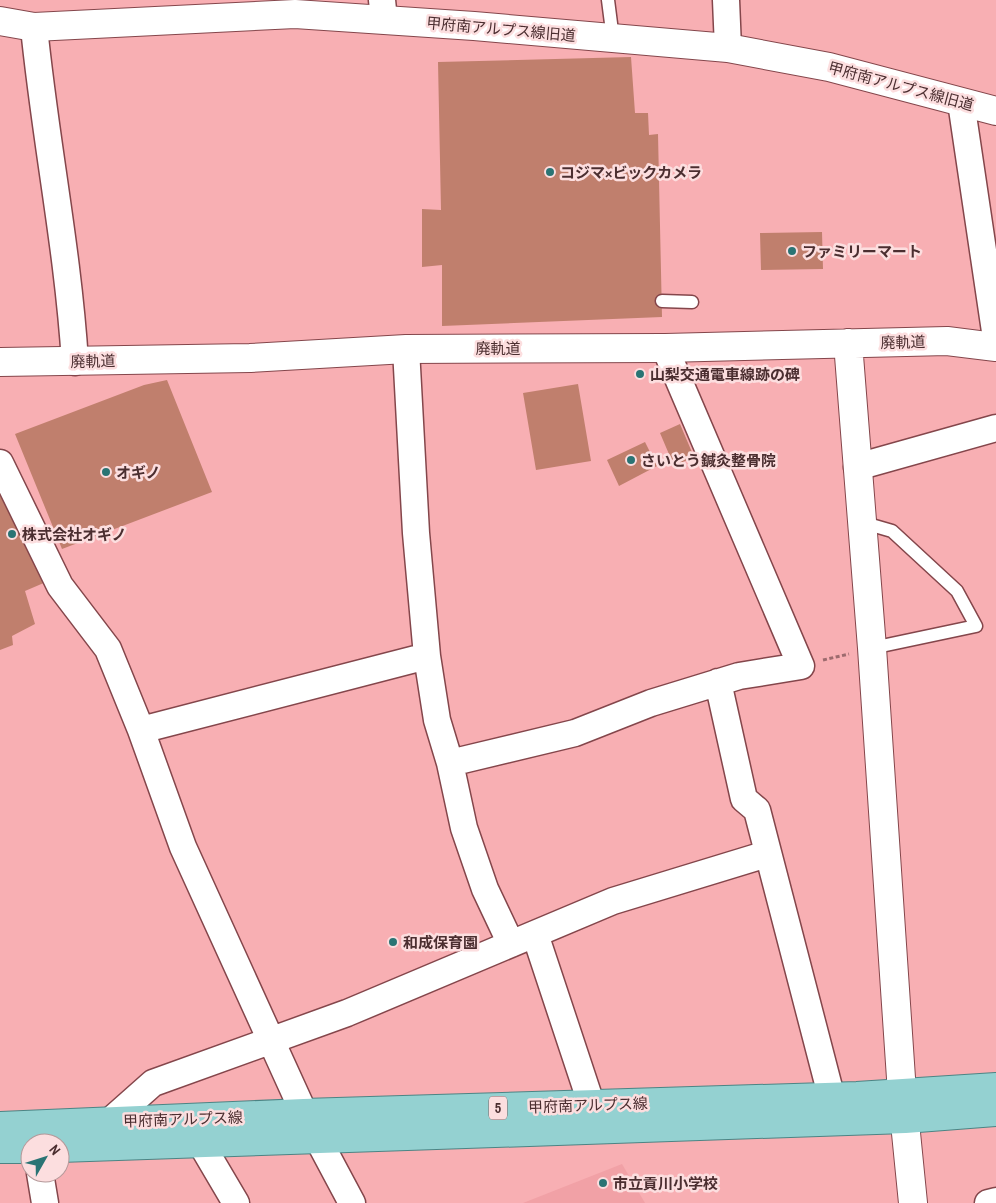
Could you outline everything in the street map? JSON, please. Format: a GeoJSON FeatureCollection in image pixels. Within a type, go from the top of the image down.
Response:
{"type":"FeatureCollection","features":[{"type":"Feature","properties":{"kind":"main road","name":"甲府南アルプス線"},"geometry":{"type":"LineString","coordinates":[[70,1148],[317,1138],[904,1106],[996,1088]]}},
{"type":"Feature","properties":{"kind":"main road","name":"甲府南アルプス線"},"geometry":{"type":"LineString","coordinates":[[0,1126],[304,1113],[592,1106],[831,1096],[904,1106],[996,1112]]}},
{"type":"Feature","properties":{"kind":"main road"},"geometry":{"type":"LineString","coordinates":[[0,1149],[20,1149]]}},
{"type":"Feature","properties":{"kind":"street"},"geometry":{"type":"LineString","coordinates":[[726,0],[728,48]]}},
{"type":"Feature","properties":{"kind":"street","name":"甲府南アルプス線旧道"},"geometry":{"type":"LineString","coordinates":[[0,20],[34,27],[383,10],[613,39],[728,48],[829,67],[996,111]]}},
{"type":"Feature","properties":{"kind":"street"},"geometry":{"type":"LineString","coordinates":[[34,27],[42,103],[72,308],[75,362]]}},
{"type":"Feature","properties":{"kind":"street"},"geometry":{"type":"LineString","coordinates":[[961,102],[996,338]]}},
{"type":"Feature","properties":{"kind":"street","name":"廃軌道"},"geometry":{"type":"LineString","coordinates":[[0,362],[250,358],[406,349],[665,348],[946,341],[996,347]]}},
{"type":"Feature","properties":{"kind":"street"},"geometry":{"type":"LineString","coordinates":[[848,343],[872,648],[904,1106],[913,1203]]}},
{"type":"Feature","properties":{"kind":"street"},"geometry":{"type":"LineString","coordinates":[[450,763],[575,733],[651,703],[738,676],[801,666],[665,348]]}},
{"type":"Feature","properties":{"kind":"street"},"geometry":{"type":"LineString","coordinates":[[406,349],[416,533],[427,656],[437,720],[450,763],[464,828],[485,889],[511,944]]}},
{"type":"Feature","properties":{"kind":"street"},"geometry":{"type":"LineString","coordinates":[[857,467],[996,428]]}},
{"type":"Feature","properties":{"kind":"street"},"geometry":{"type":"LineString","coordinates":[[0,463],[60,586],[108,649],[141,730],[183,846],[304,1113],[352,1203]]}},
{"type":"Feature","properties":{"kind":"street"},"geometry":{"type":"LineString","coordinates":[[141,730],[427,656]]}},
{"type":"Feature","properties":{"kind":"street"},"geometry":{"type":"LineString","coordinates":[[718,682],[744,799],[757,810],[831,1096]]}},
{"type":"Feature","properties":{"kind":"street"},"geometry":{"type":"LineString","coordinates":[[109,1122],[153,1083],[271,1039],[348,1013],[613,901],[767,854]]}},
{"type":"Feature","properties":{"kind":"street"},"geometry":{"type":"LineString","coordinates":[[535,934],[592,1106]]}},
{"type":"Feature","properties":{"kind":"street"},"geometry":{"type":"LineString","coordinates":[[200,1142],[236,1203]]}},
{"type":"Feature","properties":{"kind":"street"},"geometry":{"type":"LineString","coordinates":[[42,1183],[45,1203]]}},
{"type":"Feature","properties":{"kind":"street"},"geometry":{"type":"LineString","coordinates":[[988,1203],[996,1201]]}},
{"type":"Feature","properties":{"kind":"lane"},"geometry":{"type":"LineString","coordinates":[[608,0],[613,39]]}},
{"type":"Feature","properties":{"kind":"lane"},"geometry":{"type":"LineString","coordinates":[[662,301],[692,302]]}},
{"type":"Feature","properties":{"kind":"lane"},"geometry":{"type":"LineString","coordinates":[[861,522],[892,531],[958,591],[976,626],[872,648]]}},
{"type":"Feature","properties":{"kind":"path"},"geometry":{"type":"LineString","coordinates":[[801,666],[872,648]]}},
{"type":"Feature","properties":{"kind":"shaded area","name":"市立貢川小学校"},"geometry":{"type":"Polygon","coordinates":[[[622,1164],[645,1203],[523,1203],[622,1164]]]}},
{"type":"Feature","properties":{"kind":"building","name":"コジマ×ビックカメラ"},"geometry":{"type":"Polygon","coordinates":[[[631,57],[635,113],[648,113],[649,135],[658,134],[662,317],[442,326],[442,265],[422,267],[422,209],[441,210],[438,62],[631,57]]]}},
{"type":"Feature","properties":{"kind":"building","name":"ファミリーマート"},"geometry":{"type":"Polygon","coordinates":[[[822,232],[823,269],[761,270],[760,233],[822,232]]]}},
{"type":"Feature","properties":{"kind":"building"},"geometry":{"type":"Polygon","coordinates":[[[167,380],[212,492],[62,549],[15,434],[144,385],[167,380]]]}},
{"type":"Feature","properties":{"kind":"building"},"geometry":{"type":"Polygon","coordinates":[[[578,384],[591,461],[536,470],[523,393],[578,384]]]}},
{"type":"Feature","properties":{"kind":"building"},"geometry":{"type":"Polygon","coordinates":[[[680,424],[694,457],[674,466],[660,433],[680,424]]]}},
{"type":"Feature","properties":{"kind":"building"},"geometry":{"type":"Polygon","coordinates":[[[645,442],[657,466],[619,486],[607,460],[645,442]]]}},
{"type":"Feature","properties":{"kind":"building","name":"株式会社オギノ"},"geometry":{"type":"Polygon","coordinates":[[[0,486],[46,582],[25,591],[35,624],[12,636],[13,645],[0,650],[0,486]]]}},
{"type":"Feature","properties":{"kind":"place","name":"コジマ×ビックカメラ"},"geometry":{"type":"Point","coordinates":[550,172]}},
{"type":"Feature","properties":{"kind":"place","name":"ファミリーマート"},"geometry":{"type":"Point","coordinates":[792,251]}},
{"type":"Feature","properties":{"kind":"place","name":"山梨交通電車線跡の碑"},"geometry":{"type":"Point","coordinates":[640,374]}},
{"type":"Feature","properties":{"kind":"place","name":"さいとう鍼灸整骨院"},"geometry":{"type":"Point","coordinates":[631,460]}},
{"type":"Feature","properties":{"kind":"place","name":"オギノ"},"geometry":{"type":"Point","coordinates":[106,472]}},
{"type":"Feature","properties":{"kind":"place","name":"株式会社オギノ"},"geometry":{"type":"Point","coordinates":[12,534]}},
{"type":"Feature","properties":{"kind":"place","name":"和成保育園"},"geometry":{"type":"Point","coordinates":[393,942]}},
{"type":"Feature","properties":{"kind":"place","name":"市立貢川小学校"},"geometry":{"type":"Point","coordinates":[603,1183]}}]}
